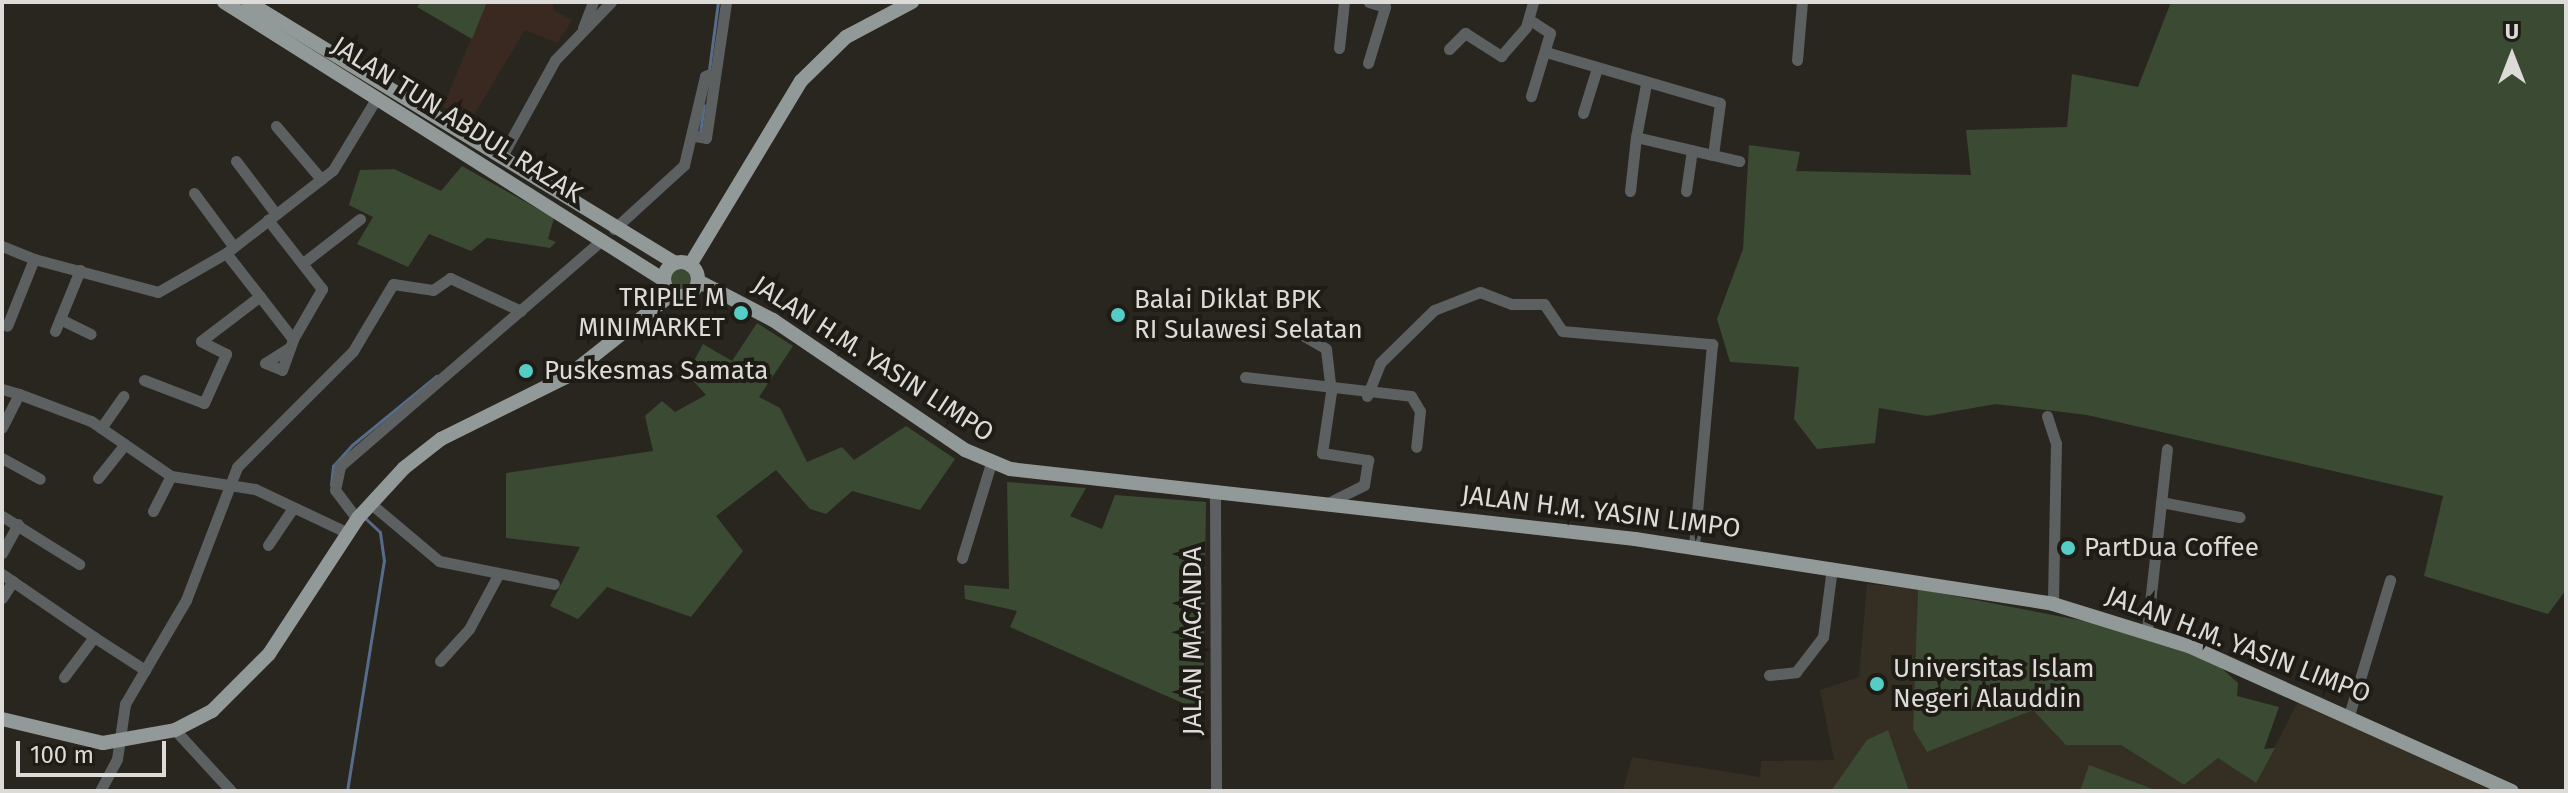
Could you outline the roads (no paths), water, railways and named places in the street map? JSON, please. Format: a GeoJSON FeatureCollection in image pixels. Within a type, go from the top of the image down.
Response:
{"type":"FeatureCollection","features":[{"type":"Feature","properties":{"kind":"main road","name":"JALAN TUN ABDUL RAZAK"},"geometry":{"type":"LineString","coordinates":[[224,2],[267,23],[497,155],[609,234],[664,280]]}},
{"type":"Feature","properties":{"kind":"main road","name":"JALAN TUN ABDUL RAZAK"},"geometry":{"type":"LineString","coordinates":[[248,2],[267,23],[376,99],[482,164],[609,234],[675,263]]}},
{"type":"Feature","properties":{"kind":"main road"},"geometry":{"type":"LineString","coordinates":[[690,265],[801,81],[846,37],[912,2]]}},
{"type":"Feature","properties":{"kind":"main road"},"geometry":{"type":"LineString","coordinates":[[482,164],[497,155]]}},
{"type":"Feature","properties":{"kind":"main road"},"geometry":{"type":"LineString","coordinates":[[672,294],[664,280],[675,263],[690,265]]}},
{"type":"Feature","properties":{"kind":"main road"},"geometry":{"type":"LineString","coordinates":[[2,719],[76,741],[119,742],[175,730],[227,700],[269,654],[363,512],[422,452],[568,376],[672,294],[688,295],[698,281],[690,265]]}},
{"type":"Feature","properties":{"kind":"main road","name":"JALAN H.M. YASIN LIMPO"},"geometry":{"type":"LineString","coordinates":[[698,281],[773,320],[991,463],[1694,546],[2053,604],[2147,630],[2350,712],[2512,791]]}},
{"type":"Feature","properties":{"kind":"street"},"geometry":{"type":"LineString","coordinates":[[582,30],[593,2]]}},
{"type":"Feature","properties":{"kind":"street"},"geometry":{"type":"LineString","coordinates":[[497,155],[555,60],[611,2]]}},
{"type":"Feature","properties":{"kind":"street"},"geometry":{"type":"LineString","coordinates":[[554,584],[498,575],[424,552],[335,490],[340,466],[676,177],[698,136],[726,2]]}},
{"type":"Feature","properties":{"kind":"street"},"geometry":{"type":"LineString","coordinates":[[1339,48],[1344,2]]}},
{"type":"Feature","properties":{"kind":"street"},"geometry":{"type":"LineString","coordinates":[[1368,63],[1385,7],[1369,2]]}},
{"type":"Feature","properties":{"kind":"street"},"geometry":{"type":"LineString","coordinates":[[1449,49],[1468,33],[1497,57],[1530,20],[1533,2]]}},
{"type":"Feature","properties":{"kind":"street"},"geometry":{"type":"LineString","coordinates":[[1797,60],[1802,2]]}},
{"type":"Feature","properties":{"kind":"street"},"geometry":{"type":"LineString","coordinates":[[1530,20],[1550,30],[1531,96]]}},
{"type":"Feature","properties":{"kind":"street"},"geometry":{"type":"LineString","coordinates":[[1546,52],[1722,104],[1713,155]]}},
{"type":"Feature","properties":{"kind":"street"},"geometry":{"type":"LineString","coordinates":[[1583,113],[1597,68]]}},
{"type":"Feature","properties":{"kind":"street"},"geometry":{"type":"LineString","coordinates":[[1630,191],[1646,84]]}},
{"type":"Feature","properties":{"kind":"street"},"geometry":{"type":"LineString","coordinates":[[2,246],[34,259],[80,270],[151,294],[230,250],[321,179],[344,157],[376,99]]}},
{"type":"Feature","properties":{"kind":"street"},"geometry":{"type":"LineString","coordinates":[[276,126],[321,179]]}},
{"type":"Feature","properties":{"kind":"street"},"geometry":{"type":"LineString","coordinates":[[1636,137],[1739,161]]}},
{"type":"Feature","properties":{"kind":"street"},"geometry":{"type":"LineString","coordinates":[[1686,191],[1692,150]]}},
{"type":"Feature","properties":{"kind":"street"},"geometry":{"type":"LineString","coordinates":[[194,193],[291,343],[322,292],[236,161]]}},
{"type":"Feature","properties":{"kind":"street"},"geometry":{"type":"LineString","coordinates":[[303,263],[360,219]]}},
{"type":"Feature","properties":{"kind":"street"},"geometry":{"type":"LineString","coordinates":[[7,326],[34,259]]}},
{"type":"Feature","properties":{"kind":"street"},"geometry":{"type":"LineString","coordinates":[[55,331],[80,270]]}},
{"type":"Feature","properties":{"kind":"street"},"geometry":{"type":"LineString","coordinates":[[100,791],[119,742],[125,704],[186,600],[229,483],[265,434],[353,351],[396,282],[433,290],[450,278],[521,311]]}},
{"type":"Feature","properties":{"kind":"street"},"geometry":{"type":"LineString","coordinates":[[1367,396],[1380,363],[1434,310],[1480,292],[1512,304],[1544,304],[1562,331],[1712,344],[1694,546]]}},
{"type":"Feature","properties":{"kind":"street"},"geometry":{"type":"LineString","coordinates":[[226,354],[201,344],[260,296]]}},
{"type":"Feature","properties":{"kind":"street"},"geometry":{"type":"LineString","coordinates":[[60,319],[91,334]]}},
{"type":"Feature","properties":{"kind":"street"},"geometry":{"type":"LineString","coordinates":[[144,380],[203,403],[226,354],[218,329]]}},
{"type":"Feature","properties":{"kind":"street"},"geometry":{"type":"LineString","coordinates":[[1292,329],[1326,349],[1331,392],[1322,453],[1368,460],[1364,485],[1328,503]]}},
{"type":"Feature","properties":{"kind":"street"},"geometry":{"type":"LineString","coordinates":[[1245,377],[1331,392],[1415,399],[1416,447]]}},
{"type":"Feature","properties":{"kind":"street"},"geometry":{"type":"LineString","coordinates":[[2,389],[101,428],[171,476],[229,483],[348,533]]}},
{"type":"Feature","properties":{"kind":"street"},"geometry":{"type":"LineString","coordinates":[[2,428],[19,394]]}},
{"type":"Feature","properties":{"kind":"street"},"geometry":{"type":"LineString","coordinates":[[101,428],[123,396]]}},
{"type":"Feature","properties":{"kind":"street"},"geometry":{"type":"LineString","coordinates":[[2047,416],[2056,443],[2053,604]]}},
{"type":"Feature","properties":{"kind":"street"},"geometry":{"type":"LineString","coordinates":[[98,478],[125,444]]}},
{"type":"Feature","properties":{"kind":"street"},"geometry":{"type":"LineString","coordinates":[[2147,630],[2167,449]]}},
{"type":"Feature","properties":{"kind":"street"},"geometry":{"type":"LineString","coordinates":[[2,458],[40,479]]}},
{"type":"Feature","properties":{"kind":"street"},"geometry":{"type":"LineString","coordinates":[[962,558],[991,463]]}},
{"type":"Feature","properties":{"kind":"street"},"geometry":{"type":"LineString","coordinates":[[153,511],[171,476]]}},
{"type":"Feature","properties":{"kind":"street","name":"JALAN MACANDA"},"geometry":{"type":"LineString","coordinates":[[1215,491],[1216,791]]}},
{"type":"Feature","properties":{"kind":"street"},"geometry":{"type":"LineString","coordinates":[[2161,502],[2240,517]]}},
{"type":"Feature","properties":{"kind":"street"},"geometry":{"type":"LineString","coordinates":[[268,545],[293,508]]}},
{"type":"Feature","properties":{"kind":"street"},"geometry":{"type":"LineString","coordinates":[[2,516],[79,564]]}},
{"type":"Feature","properties":{"kind":"street"},"geometry":{"type":"LineString","coordinates":[[2,553],[18,524]]}},
{"type":"Feature","properties":{"kind":"street"},"geometry":{"type":"LineString","coordinates":[[1769,675],[1796,672],[1823,637],[1832,568]]}},
{"type":"Feature","properties":{"kind":"street"},"geometry":{"type":"LineString","coordinates":[[440,661],[469,629],[498,575]]}},
{"type":"Feature","properties":{"kind":"street"},"geometry":{"type":"LineString","coordinates":[[2,598],[8,578],[145,670]]}},
{"type":"Feature","properties":{"kind":"street"},"geometry":{"type":"LineString","coordinates":[[2350,712],[2390,580]]}},
{"type":"Feature","properties":{"kind":"street"},"geometry":{"type":"LineString","coordinates":[[64,677],[94,637]]}},
{"type":"Feature","properties":{"kind":"street"},"geometry":{"type":"LineString","coordinates":[[175,730],[231,791]]}},
{"type":"Feature","properties":{"kind":"waterway"},"geometry":{"type":"LineString","coordinates":[[709,70],[718,2]]}},
{"type":"Feature","properties":{"kind":"waterway"},"geometry":{"type":"LineString","coordinates":[[700,133],[704,105]]}},
{"type":"Feature","properties":{"kind":"waterway"},"geometry":{"type":"LineString","coordinates":[[331,485],[333,466],[352,445],[436,376]]}},
{"type":"Feature","properties":{"kind":"waterway"},"geometry":{"type":"LineString","coordinates":[[347,791],[384,561],[380,532],[364,517]]}},
{"type":"Feature","properties":{"kind":"place","name":"TRIPLE M MINIMARKET"},"geometry":{"type":"Point","coordinates":[741,313]}},
{"type":"Feature","properties":{"kind":"place","name":"Balai Diklat BPK RI Sulawesi Selatan"},"geometry":{"type":"Point","coordinates":[1118,315]}},
{"type":"Feature","properties":{"kind":"place","name":"Puskesmas Samata"},"geometry":{"type":"Point","coordinates":[526,371]}},
{"type":"Feature","properties":{"kind":"place","name":"PartDua Coffee"},"geometry":{"type":"Point","coordinates":[2068,548]}},
{"type":"Feature","properties":{"kind":"place","name":"Universitas Islam Negeri Alauddin"},"geometry":{"type":"Point","coordinates":[1877,684]}}]}
